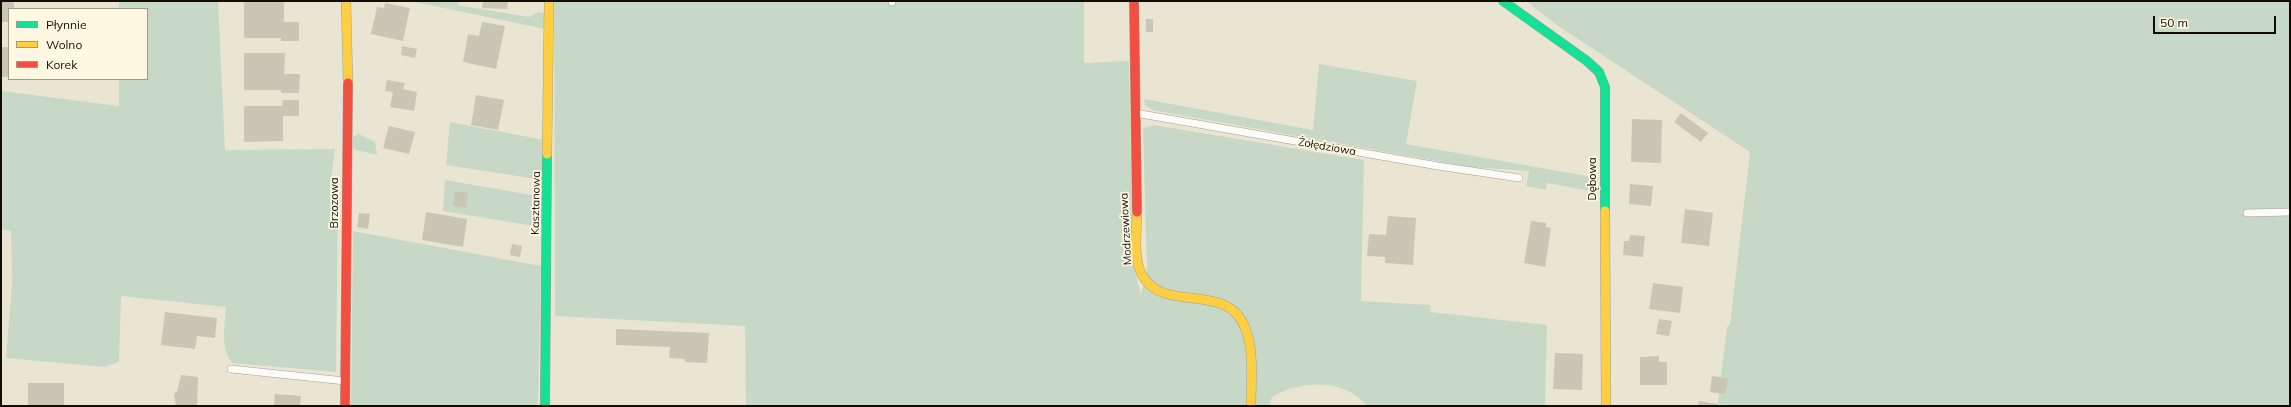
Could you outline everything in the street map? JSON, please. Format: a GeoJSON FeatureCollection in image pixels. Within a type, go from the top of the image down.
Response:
{"type":"FeatureCollection","features":[{"type":"Feature","properties":{"kind":"street","name":"Brzozowa"},"geometry":{"type":"LineString","coordinates":[[345,406],[346,1]]}},
{"type":"Feature","properties":{"kind":"street","name":"Kasztanowa"},"geometry":{"type":"LineString","coordinates":[[546,406],[550,1]]}},
{"type":"Feature","properties":{"kind":"street","name":"Modrzewiowa"},"geometry":{"type":"LineString","coordinates":[[1134,1],[1136,200],[1141,273],[1148,285],[1158,291],[1206,298],[1224,303],[1235,310],[1247,330],[1251,352],[1251,406]]}},
{"type":"Feature","properties":{"kind":"street","name":"Dębowa"},"geometry":{"type":"LineString","coordinates":[[1503,1],[1587,61],[1599,72],[1605,87],[1606,406]]}},
{"type":"Feature","properties":{"kind":"lane","name":"Żołędziowa"},"geometry":{"type":"LineString","coordinates":[[1135,113],[1438,166],[1519,178]]}},
{"type":"Feature","properties":{"kind":"lane"},"geometry":{"type":"LineString","coordinates":[[2247,213],[2290,212]]}},
{"type":"Feature","properties":{"kind":"lane"},"geometry":{"type":"LineString","coordinates":[[232,369],[345,381]]}},
{"type":"Feature","properties":{"kind":"green space"},"geometry":{"type":"Polygon","coordinates":[[[119,1],[218,1],[225,150],[335,149],[330,186],[338,204],[336,372],[232,363],[228,357],[224,336],[226,307],[121,296],[119,362],[104,367],[6,358],[12,283],[11,231],[1,229],[1,91],[119,106],[119,80],[148,80],[148,8],[119,8],[119,1]]]}},
{"type":"Feature","properties":{"kind":"green space"},"geometry":{"type":"Polygon","coordinates":[[[410,1],[458,1],[458,5],[529,17],[539,12],[546,14],[545,29],[410,1]]]}},
{"type":"Feature","properties":{"kind":"green space"},"geometry":{"type":"Polygon","coordinates":[[[554,1],[1084,1],[1084,63],[1129,61],[1133,265],[1141,294],[1147,272],[1143,128],[1154,125],[1364,160],[1361,301],[1430,305],[1431,312],[1547,325],[1545,406],[1367,406],[1358,397],[1347,390],[1334,386],[1309,385],[1283,391],[1272,397],[1269,406],[746,406],[745,326],[555,316],[554,1]]]}},
{"type":"Feature","properties":{"kind":"green space"},"geometry":{"type":"Polygon","coordinates":[[[1526,1],[2290,1],[2290,406],[1737,406],[1718,404],[1719,393],[1725,394],[1727,378],[1721,377],[1727,327],[1730,325],[1750,152],[1558,26],[1526,1]]]}},
{"type":"Feature","properties":{"kind":"green space"},"geometry":{"type":"Polygon","coordinates":[[[1319,64],[1417,81],[1406,144],[1598,178],[1596,192],[1547,183],[1546,190],[1526,186],[1529,171],[1470,167],[1152,110],[1145,105],[1144,99],[1313,130],[1319,64]]]}},
{"type":"Feature","properties":{"kind":"green space"},"geometry":{"type":"Polygon","coordinates":[[[450,122],[544,140],[543,180],[446,165],[450,122]]]}},
{"type":"Feature","properties":{"kind":"green space"},"geometry":{"type":"Polygon","coordinates":[[[359,134],[375,142],[377,155],[353,149],[353,137],[359,134]]]}},
{"type":"Feature","properties":{"kind":"green space"},"geometry":{"type":"Polygon","coordinates":[[[445,180],[543,197],[542,225],[534,226],[443,211],[445,180]]]}},
{"type":"Feature","properties":{"kind":"green space"},"geometry":{"type":"Polygon","coordinates":[[[353,231],[541,266],[538,406],[351,406],[353,231]]]}},
{"type":"Feature","properties":{"kind":"building"},"geometry":{"type":"Polygon","coordinates":[[[1,1],[14,1],[14,8],[8,8],[8,22],[1,22],[1,1]]]}},
{"type":"Feature","properties":{"kind":"building"},"geometry":{"type":"Polygon","coordinates":[[[483,1],[508,1],[507,9],[482,8],[483,1]]]}},
{"type":"Feature","properties":{"kind":"building"},"geometry":{"type":"Polygon","coordinates":[[[244,2],[284,2],[284,22],[299,22],[299,41],[281,41],[281,38],[244,38],[244,2]]]}},
{"type":"Feature","properties":{"kind":"building"},"geometry":{"type":"Polygon","coordinates":[[[385,3],[410,8],[403,41],[371,34],[377,7],[384,8],[385,3]]]}},
{"type":"Feature","properties":{"kind":"building"},"geometry":{"type":"Polygon","coordinates":[[[1146,19],[1153,19],[1153,32],[1146,32],[1146,19]]]}},
{"type":"Feature","properties":{"kind":"building"},"geometry":{"type":"Polygon","coordinates":[[[482,22],[505,26],[496,69],[463,62],[468,34],[479,36],[482,22]]]}},
{"type":"Feature","properties":{"kind":"building"},"geometry":{"type":"Polygon","coordinates":[[[402,46],[417,49],[415,58],[401,55],[402,46]]]}},
{"type":"Feature","properties":{"kind":"building"},"geometry":{"type":"Polygon","coordinates":[[[1,47],[8,47],[8,77],[1,77],[1,47]]]}},
{"type":"Feature","properties":{"kind":"building"},"geometry":{"type":"Polygon","coordinates":[[[244,53],[285,53],[284,74],[300,74],[299,93],[281,93],[281,90],[244,90],[244,53]]]}},
{"type":"Feature","properties":{"kind":"building"},"geometry":{"type":"Polygon","coordinates":[[[387,80],[405,83],[403,89],[417,92],[414,111],[390,107],[393,92],[385,91],[387,80]]]}},
{"type":"Feature","properties":{"kind":"building"},"geometry":{"type":"Polygon","coordinates":[[[476,95],[504,100],[498,130],[471,125],[476,95]]]}},
{"type":"Feature","properties":{"kind":"building"},"geometry":{"type":"Polygon","coordinates":[[[283,100],[299,100],[299,116],[283,116],[283,141],[244,142],[244,106],[282,106],[283,100]]]}},
{"type":"Feature","properties":{"kind":"building"},"geometry":{"type":"Polygon","coordinates":[[[1681,113],[1708,133],[1701,142],[1674,122],[1681,113]]]}},
{"type":"Feature","properties":{"kind":"building"},"geometry":{"type":"Polygon","coordinates":[[[1632,119],[1662,120],[1661,163],[1631,162],[1632,119]]]}},
{"type":"Feature","properties":{"kind":"building"},"geometry":{"type":"Polygon","coordinates":[[[389,126],[415,132],[409,154],[383,148],[389,126]]]}},
{"type":"Feature","properties":{"kind":"building"},"geometry":{"type":"Polygon","coordinates":[[[1630,184],[1653,186],[1651,206],[1629,204],[1630,184]]]}},
{"type":"Feature","properties":{"kind":"building"},"geometry":{"type":"Polygon","coordinates":[[[455,191],[468,193],[466,208],[453,206],[455,191]]]}},
{"type":"Feature","properties":{"kind":"building"},"geometry":{"type":"Polygon","coordinates":[[[1685,209],[1713,213],[1709,246],[1681,243],[1685,209]]]}},
{"type":"Feature","properties":{"kind":"building"},"geometry":{"type":"Polygon","coordinates":[[[426,212],[467,219],[463,247],[422,240],[426,212]]]}},
{"type":"Feature","properties":{"kind":"building"},"geometry":{"type":"Polygon","coordinates":[[[359,213],[370,214],[368,229],[357,227],[359,213]]]}},
{"type":"Feature","properties":{"kind":"building"},"geometry":{"type":"Polygon","coordinates":[[[1388,216],[1416,218],[1413,265],[1385,263],[1385,257],[1367,256],[1369,234],[1386,235],[1388,216]]]}},
{"type":"Feature","properties":{"kind":"building"},"geometry":{"type":"Polygon","coordinates":[[[1531,221],[1546,223],[1546,227],[1551,228],[1545,267],[1524,263],[1531,221]]]}},
{"type":"Feature","properties":{"kind":"building"},"geometry":{"type":"Polygon","coordinates":[[[1630,235],[1645,236],[1643,257],[1623,255],[1624,241],[1629,241],[1630,235]]]}},
{"type":"Feature","properties":{"kind":"building"},"geometry":{"type":"Polygon","coordinates":[[[512,244],[522,246],[520,257],[510,255],[512,244]]]}},
{"type":"Feature","properties":{"kind":"building"},"geometry":{"type":"Polygon","coordinates":[[[1653,283],[1683,287],[1680,313],[1649,309],[1653,283]]]}},
{"type":"Feature","properties":{"kind":"building"},"geometry":{"type":"Polygon","coordinates":[[[165,312],[217,318],[215,338],[197,336],[195,349],[161,345],[165,312]]]}},
{"type":"Feature","properties":{"kind":"building"},"geometry":{"type":"Polygon","coordinates":[[[1659,319],[1672,321],[1669,336],[1656,334],[1659,319]]]}},
{"type":"Feature","properties":{"kind":"building"},"geometry":{"type":"Polygon","coordinates":[[[616,329],[709,333],[707,363],[685,362],[685,359],[669,358],[670,347],[616,345],[616,329]]]}},
{"type":"Feature","properties":{"kind":"building"},"geometry":{"type":"Polygon","coordinates":[[[1555,353],[1583,354],[1582,390],[1553,389],[1555,353]]]}},
{"type":"Feature","properties":{"kind":"building"},"geometry":{"type":"Polygon","coordinates":[[[1659,356],[1659,362],[1667,362],[1667,385],[1640,385],[1640,357],[1659,356]]]}},
{"type":"Feature","properties":{"kind":"building"},"geometry":{"type":"Polygon","coordinates":[[[181,375],[198,377],[197,406],[176,406],[174,394],[177,391],[181,375]]]}},
{"type":"Feature","properties":{"kind":"building"},"geometry":{"type":"Polygon","coordinates":[[[1712,376],[1728,378],[1725,394],[1710,392],[1712,376]]]}},
{"type":"Feature","properties":{"kind":"building"},"geometry":{"type":"Polygon","coordinates":[[[28,383],[64,383],[64,406],[28,406],[28,383]]]}},
{"type":"Feature","properties":{"kind":"building"},"geometry":{"type":"Polygon","coordinates":[[[275,394],[301,396],[300,406],[274,406],[275,394]]]}},
{"type":"Feature","properties":{"kind":"building"},"geometry":{"type":"Polygon","coordinates":[[[1699,401],[1718,404],[1718,406],[1698,406],[1699,401]]]}},
{"type":"Feature","properties":{"kind":"traffic: fast"},"geometry":{"type":"LineString","coordinates":[[1503,1],[1587,61],[1599,72],[1605,87],[1605,211]]}},
{"type":"Feature","properties":{"kind":"traffic: fast"},"geometry":{"type":"LineString","coordinates":[[545,406],[547,154]]}},
{"type":"Feature","properties":{"kind":"traffic: slow"},"geometry":{"type":"LineString","coordinates":[[346,1],[348,83]]}},
{"type":"Feature","properties":{"kind":"traffic: slow"},"geometry":{"type":"LineString","coordinates":[[547,154],[549,1]]}},
{"type":"Feature","properties":{"kind":"traffic: slow"},"geometry":{"type":"LineString","coordinates":[[1605,211],[1606,406]]}},
{"type":"Feature","properties":{"kind":"traffic: slow"},"geometry":{"type":"LineString","coordinates":[[1137,212],[1137,259],[1141,273],[1151,286],[1164,293],[1180,297],[1212,301],[1227,306],[1239,316],[1247,333],[1251,351],[1251,406]]}},
{"type":"Feature","properties":{"kind":"traffic: jam"},"geometry":{"type":"LineString","coordinates":[[1134,1],[1137,212]]}},
{"type":"Feature","properties":{"kind":"traffic: jam"},"geometry":{"type":"LineString","coordinates":[[345,406],[348,83]]}}]}
